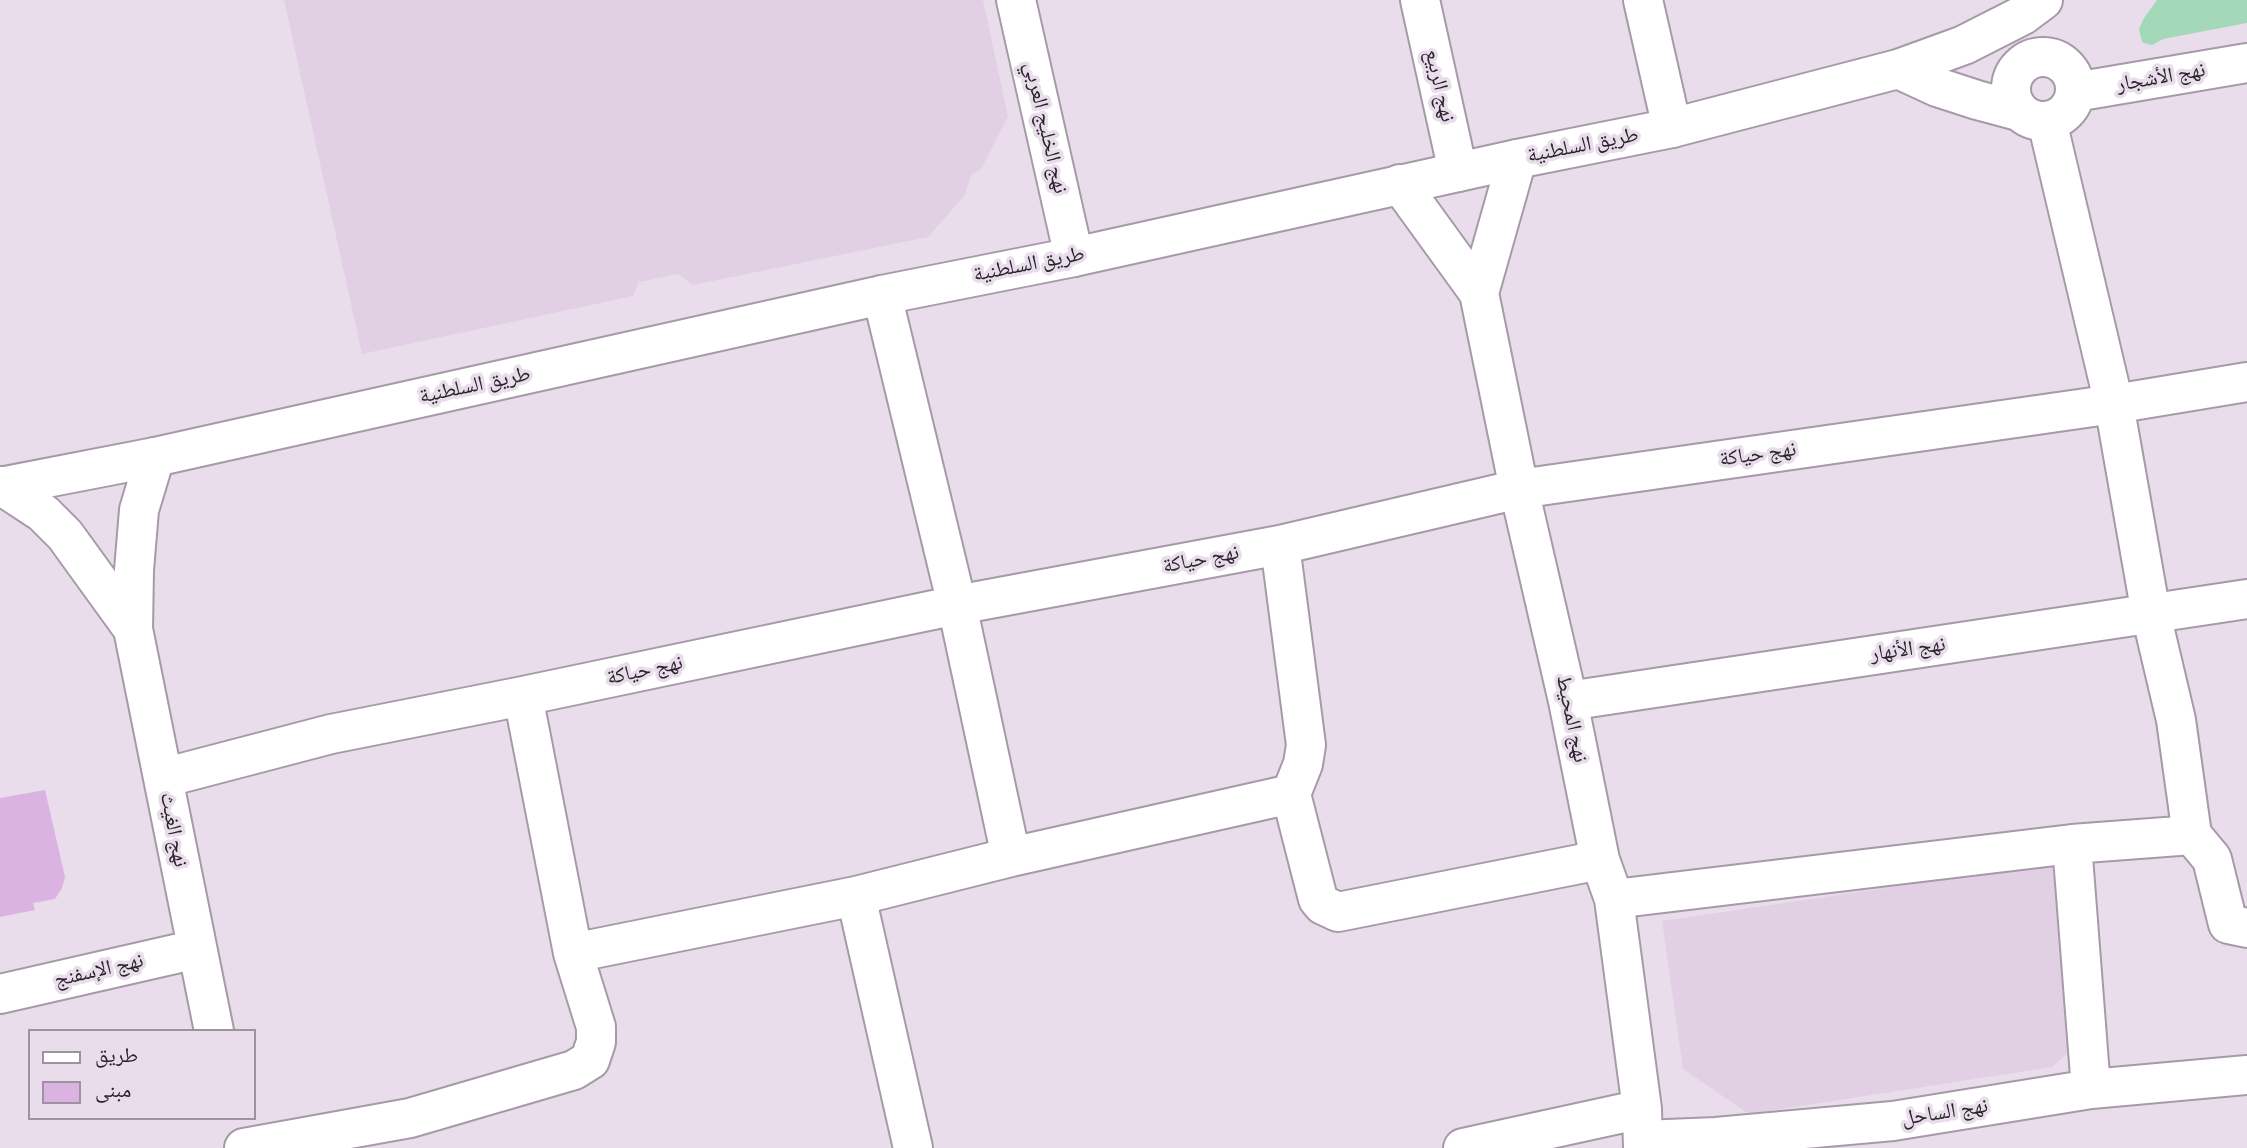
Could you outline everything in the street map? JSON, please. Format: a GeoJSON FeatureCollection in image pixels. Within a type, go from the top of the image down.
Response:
{"type":"FeatureCollection","features":[{"type":"Feature","properties":{"kind":"street","name":"نهج الخليج العربي"},"geometry":{"type":"LineString","coordinates":[[1016,0],[1074,257]]}},
{"type":"Feature","properties":{"kind":"street","name":"نهج الربيع"},"geometry":{"type":"LineString","coordinates":[[1420,0],[1458,172]]}},
{"type":"Feature","properties":{"kind":"street"},"geometry":{"type":"LineString","coordinates":[[1643,0],[1672,128]]}},
{"type":"Feature","properties":{"kind":"street","name":"طريق السلطنية"},"geometry":{"type":"LineString","coordinates":[[1,486],[155,457],[882,295],[1074,257],[1400,184],[1672,128],[1898,69],[1964,45],[2029,5]]}},
{"type":"Feature","properties":{"kind":"street"},"geometry":{"type":"LineString","coordinates":[[2029,5],[2032,58]]}},
{"type":"Feature","properties":{"kind":"street"},"geometry":{"type":"LineString","coordinates":[[1898,69],[1937,87],[1977,100],[2033,116],[2058,118],[2072,103],[2076,92],[2074,79],[2068,68],[2057,60],[2045,56],[2032,58],[2019,67],[2011,81],[2011,96],[2033,116],[2114,404],[2151,614],[2176,720],[2192,835],[2212,859],[2228,923],[2247,928]]}},
{"type":"Feature","properties":{"kind":"street","name":"نهج الأشجار"},"geometry":{"type":"LineString","coordinates":[[2076,92],[2247,63]]}},
{"type":"Feature","properties":{"kind":"street","name":"نهج المحيط"},"geometry":{"type":"LineString","coordinates":[[1479,293],[1517,159]]}},
{"type":"Feature","properties":{"kind":"street","name":"نهج المحيط"},"geometry":{"type":"LineString","coordinates":[[1400,184],[1479,293],[1600,860],[1614,900],[1642,1132]]}},
{"type":"Feature","properties":{"kind":"street"},"geometry":{"type":"LineString","coordinates":[[882,295],[957,605],[1011,857]]}},
{"type":"Feature","properties":{"kind":"street","name":"نهج حياكة"},"geometry":{"type":"LineString","coordinates":[[163,778],[331,734],[957,605],[1280,545],[1519,489],[2114,404],[2247,382]]}},
{"type":"Feature","properties":{"kind":"street","name":"نهج الغيث"},"geometry":{"type":"LineString","coordinates":[[155,457],[139,510],[133,629],[214,1029]]}},
{"type":"Feature","properties":{"kind":"street","name":"نهج الغيث"},"geometry":{"type":"LineString","coordinates":[[1,486],[44,513],[65,535],[133,629]]}},
{"type":"Feature","properties":{"kind":"street"},"geometry":{"type":"LineString","coordinates":[[1280,545],[1306,745],[1303,764],[1291,794],[1318,899],[1323,905],[1338,912],[1600,860]]}},
{"type":"Feature","properties":{"kind":"street","name":"نهج الأنهار"},"geometry":{"type":"LineString","coordinates":[[1568,701],[2247,599]]}},
{"type":"Feature","properties":{"kind":"street"},"geometry":{"type":"LineString","coordinates":[[244,1148],[414,1133],[574,1070],[590,1060],[596,1042],[596,1027],[573,953],[523,696]]}},
{"type":"Feature","properties":{"kind":"street"},"geometry":{"type":"LineString","coordinates":[[573,953],[856,897],[1011,857],[1291,794]]}},
{"type":"Feature","properties":{"kind":"street"},"geometry":{"type":"LineString","coordinates":[[1614,900],[2072,844],[2192,835]]}},
{"type":"Feature","properties":{"kind":"street"},"geometry":{"type":"LineString","coordinates":[[2072,844],[2091,1089]]}},
{"type":"Feature","properties":{"kind":"street"},"geometry":{"type":"LineString","coordinates":[[856,897],[913,1148]]}},
{"type":"Feature","properties":{"kind":"street","name":"نهج الإسفنج"},"geometry":{"type":"LineString","coordinates":[[0,994],[197,949]]}},
{"type":"Feature","properties":{"kind":"street","name":"نهج الساحل"},"geometry":{"type":"LineString","coordinates":[[1463,1148],[1642,1132],[1717,1142],[1895,1135],[2091,1089],[2247,1074]]}},
{"type":"Feature","properties":{"kind":"street"},"geometry":{"type":"LineString","coordinates":[[231,1120],[237,1148]]}},
{"type":"Feature","properties":{"kind":"shaded area"},"geometry":{"type":"Polygon","coordinates":[[[284,0],[983,0],[1008,117],[981,169],[971,175],[965,195],[928,237],[693,285],[678,274],[639,282],[633,296],[362,354],[284,0]]]}},
{"type":"Feature","properties":{"kind":"shaded area"},"geometry":{"type":"Polygon","coordinates":[[[2055,863],[2074,1048],[2052,1067],[1749,1114],[1683,1069],[1662,921],[2055,863]]]}},
{"type":"Feature","properties":{"kind":"green space"},"geometry":{"type":"Polygon","coordinates":[[[2157,0],[2247,0],[2247,23],[2147,44],[2142,42],[2139,29],[2157,0]]]}},
{"type":"Feature","properties":{"kind":"building"},"geometry":{"type":"Polygon","coordinates":[[[45,790],[65,877],[62,888],[55,899],[33,903],[35,910],[0,917],[0,798],[45,790]]]}}]}
